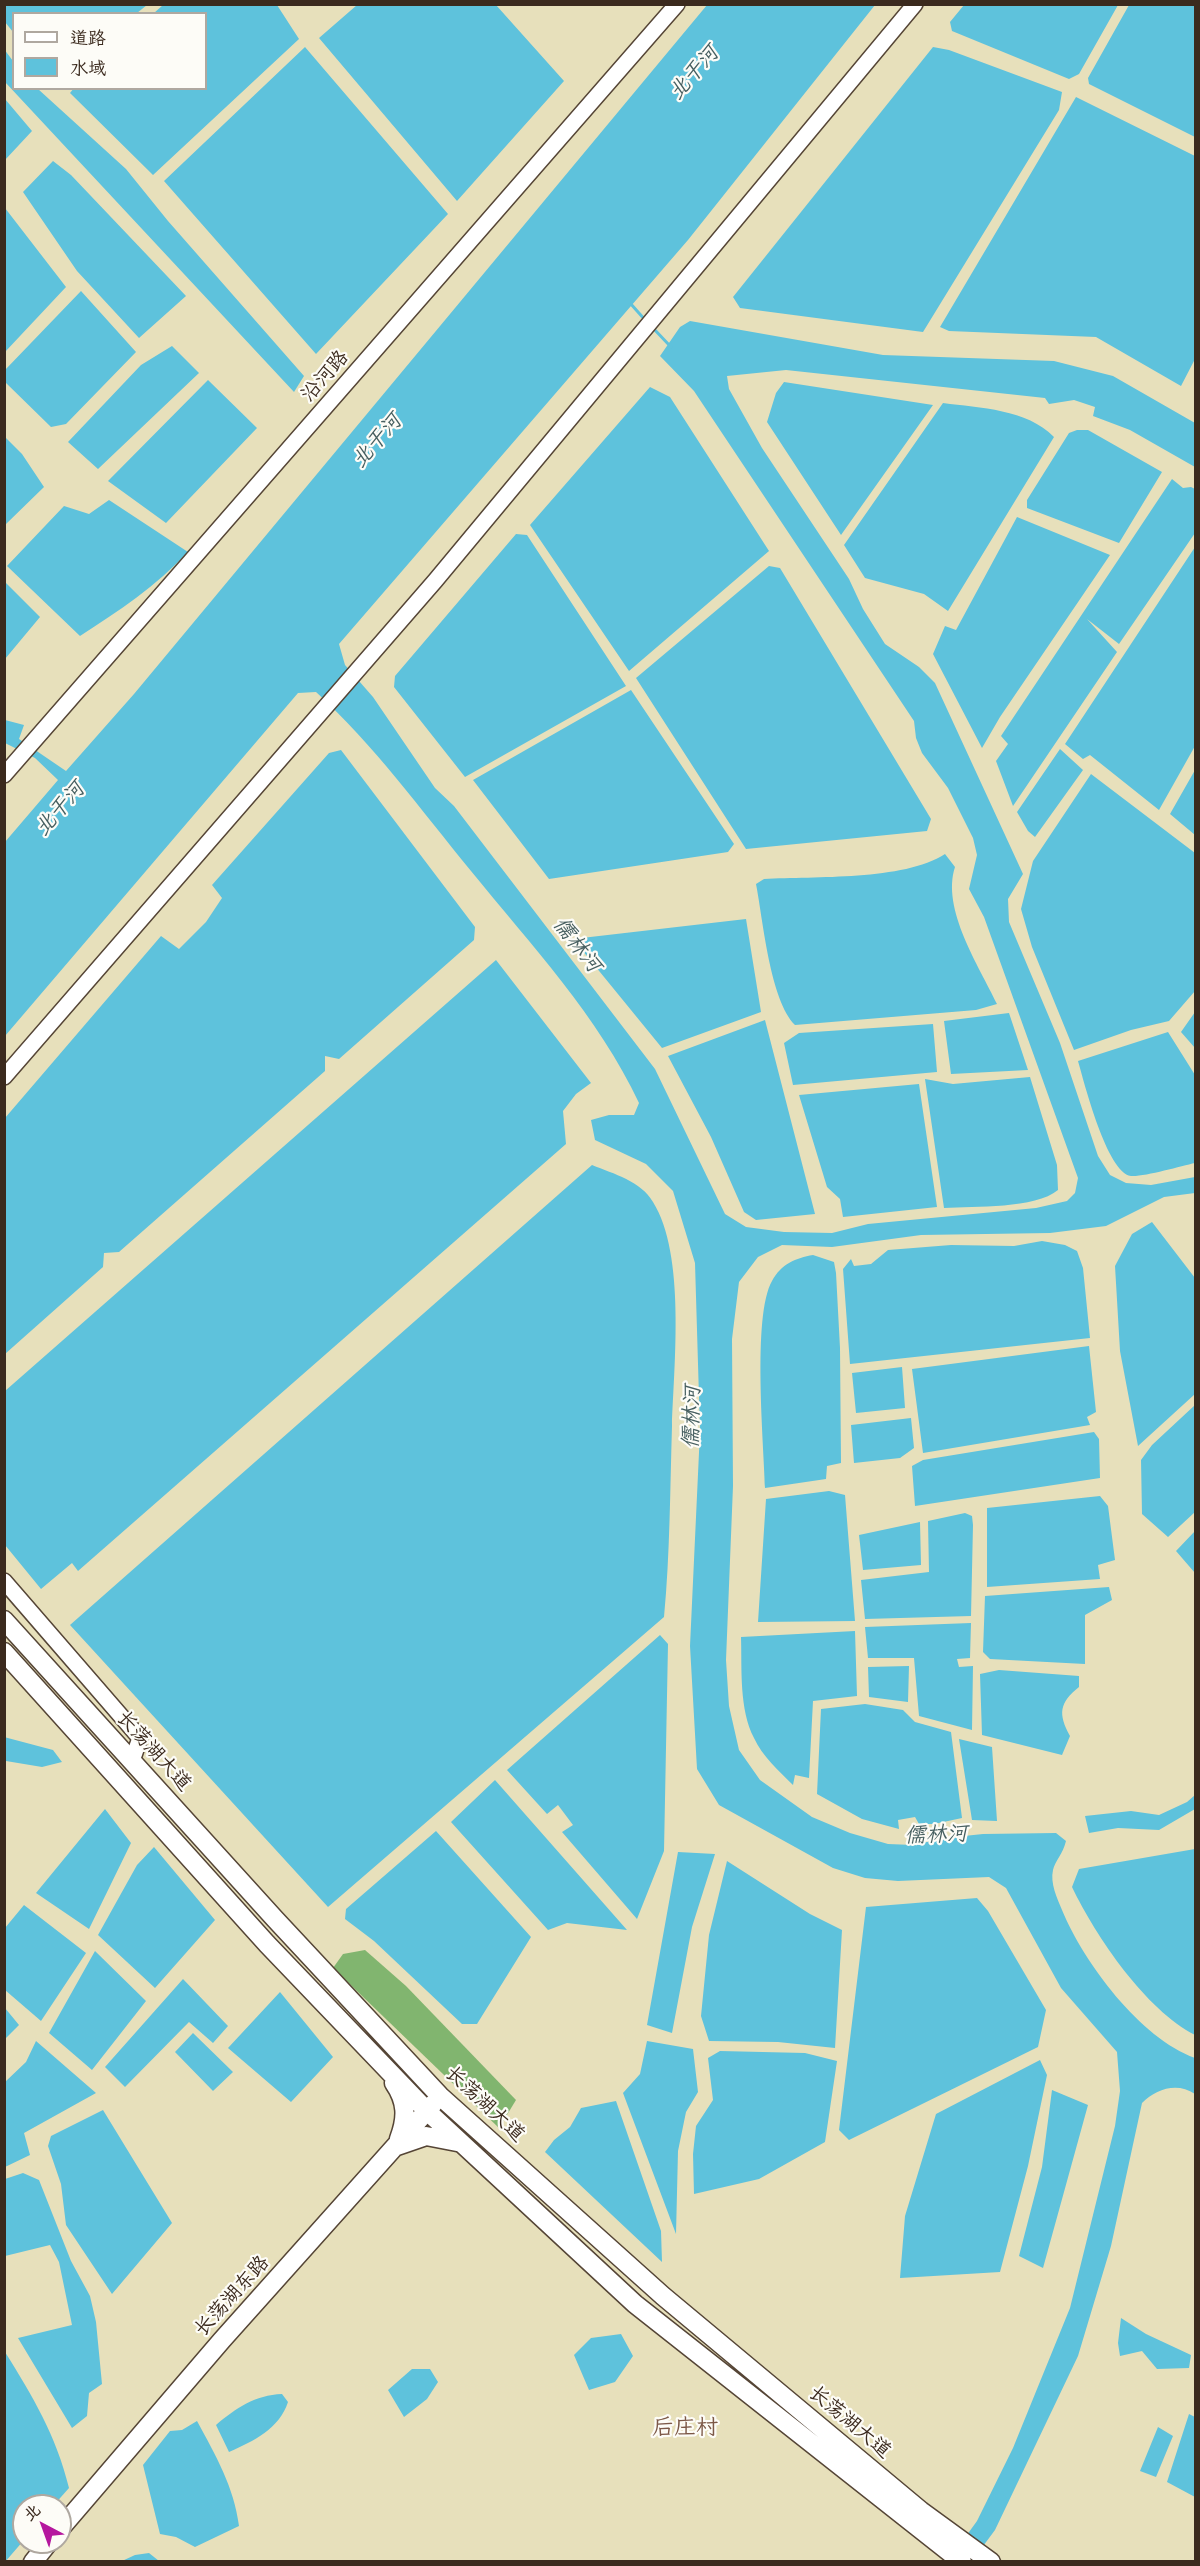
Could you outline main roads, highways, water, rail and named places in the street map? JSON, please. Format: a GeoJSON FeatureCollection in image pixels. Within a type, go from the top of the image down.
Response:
{"type":"FeatureCollection","features":[{"type":"Feature","properties":{"kind":"main road","name":"长荡湖大道"},"geometry":{"type":"LineString","coordinates":[[4,1620],[275,1919],[440,2096],[663,2296],[921,2511],[991,2562]]}},
{"type":"Feature","properties":{"kind":"main road","name":"长荡湖大道"},"geometry":{"type":"LineString","coordinates":[[4,1652],[267,1944],[427,2111],[635,2304],[962,2562]]}},
{"type":"Feature","properties":{"kind":"main road"},"geometry":{"type":"LineString","coordinates":[[379,2059],[403,2098],[405,2120],[395,2146]]}},
{"type":"Feature","properties":{"kind":"main road","name":"长荡湖东路"},"geometry":{"type":"LineString","coordinates":[[72,2515],[222,2340],[440,2096]]}},
{"type":"Feature","properties":{"kind":"main road"},"geometry":{"type":"LineString","coordinates":[[395,2146],[426,2136],[461,2143]]}},
{"type":"Feature","properties":{"kind":"water"},"geometry":{"type":"Polygon","coordinates":[[[5,4],[147,5],[138,12],[12,12],[12,31],[5,22],[5,4]]]}},
{"type":"Feature","properties":{"kind":"water"},"geometry":{"type":"Polygon","coordinates":[[[163,5],[277,5],[299,39],[153,175],[70,93],[72,90],[207,90],[207,12],[155,12],[163,5]]]}},
{"type":"Feature","properties":{"kind":"water"},"geometry":{"type":"Polygon","coordinates":[[[357,5],[496,5],[564,81],[457,201],[319,38],[357,5]]]}},
{"type":"Feature","properties":{"kind":"water","name":"北干河"},"geometry":{"type":"Polygon","coordinates":[[[707,5],[875,5],[688,240],[339,644],[345,665],[373,697],[435,788],[454,806],[655,1069],[725,1214],[746,1227],[784,1232],[832,1233],[868,1224],[1036,1208],[1067,1201],[1075,1193],[1078,1178],[984,917],[969,889],[977,855],[973,838],[948,788],[922,753],[916,738],[914,721],[694,391],[660,356],[680,327],[690,321],[883,355],[1054,361],[1113,376],[1195,423],[1195,467],[1130,430],[1093,416],[1095,407],[1074,400],[1049,404],[1045,398],[786,370],[727,376],[729,389],[762,448],[849,579],[863,609],[885,644],[919,667],[935,683],[1023,874],[1008,899],[1009,922],[1060,1043],[1098,1156],[1110,1175],[1126,1183],[1151,1185],[1195,1177],[1195,1193],[1164,1197],[1106,1226],[1050,1233],[921,1235],[832,1247],[782,1245],[758,1257],[739,1282],[732,1339],[733,1486],[726,1660],[729,1706],[739,1750],[760,1780],[812,1817],[850,1833],[888,1844],[913,1845],[945,1838],[983,1834],[1056,1833],[1066,1841],[1053,1870],[1053,1885],[1062,1910],[1084,1953],[1116,1996],[1154,2034],[1174,2048],[1195,2058],[1195,2094],[1181,2088],[1167,2089],[1154,2094],[1142,2103],[1111,2246],[1078,2356],[995,2530],[972,2561],[948,2561],[977,2521],[1013,2448],[1070,2308],[1115,2126],[1120,2091],[1117,2052],[1061,1988],[1006,1888],[989,1877],[898,1881],[865,1878],[833,1868],[719,1805],[697,1769],[690,1646],[700,1431],[695,1263],[673,1191],[646,1164],[595,1140],[591,1120],[609,1115],[634,1115],[639,1103],[604,1041],[540,954],[396,778],[358,734],[316,692],[298,693],[5,1036],[5,842],[58,780],[35,758],[5,743],[5,720],[24,725],[19,739],[66,771],[134,694],[707,5]]]}},
{"type":"Feature","properties":{"kind":"water"},"geometry":{"type":"Polygon","coordinates":[[[964,5],[1118,5],[1079,74],[1069,79],[952,31],[950,22],[964,5]]]}},
{"type":"Feature","properties":{"kind":"water"},"geometry":{"type":"Polygon","coordinates":[[[1129,5],[1195,5],[1195,137],[1089,84],[1088,78],[1129,5]]]}},
{"type":"Feature","properties":{"kind":"water"},"geometry":{"type":"Polygon","coordinates":[[[305,47],[448,214],[316,354],[164,181],[305,47]]]}},
{"type":"Feature","properties":{"kind":"water"},"geometry":{"type":"Polygon","coordinates":[[[933,47],[949,50],[1062,92],[1059,110],[923,332],[740,308],[733,297],[933,47]]]}},
{"type":"Feature","properties":{"kind":"water"},"geometry":{"type":"Polygon","coordinates":[[[4,49],[12,60],[12,90],[5,82],[4,49]]]}},
{"type":"Feature","properties":{"kind":"water"},"geometry":{"type":"Polygon","coordinates":[[[12,90],[39,90],[126,169],[168,221],[304,376],[294,392],[12,90]]]}},
{"type":"Feature","properties":{"kind":"water"},"geometry":{"type":"Polygon","coordinates":[[[1076,97],[1195,156],[1195,359],[1181,386],[1096,337],[949,331],[940,327],[1076,97]]]}},
{"type":"Feature","properties":{"kind":"water"},"geometry":{"type":"Polygon","coordinates":[[[5,99],[32,131],[4,160],[5,99]]]}},
{"type":"Feature","properties":{"kind":"water"},"geometry":{"type":"Polygon","coordinates":[[[53,161],[71,175],[186,296],[139,338],[77,271],[23,192],[53,161]]]}},
{"type":"Feature","properties":{"kind":"water"},"geometry":{"type":"Polygon","coordinates":[[[4,209],[66,287],[5,352],[4,209]]]}},
{"type":"Feature","properties":{"kind":"water"},"geometry":{"type":"Polygon","coordinates":[[[81,291],[136,352],[66,424],[51,427],[5,382],[5,370],[81,291]]]}},
{"type":"Feature","properties":{"kind":"water"},"geometry":{"type":"Polygon","coordinates":[[[172,346],[199,373],[98,469],[68,442],[141,365],[172,346]]]}},
{"type":"Feature","properties":{"kind":"water"},"geometry":{"type":"Polygon","coordinates":[[[208,380],[257,428],[166,523],[108,481],[208,380]]]}},
{"type":"Feature","properties":{"kind":"water"},"geometry":{"type":"Polygon","coordinates":[[[784,382],[933,405],[841,535],[767,422],[776,393],[784,382]]]}},
{"type":"Feature","properties":{"kind":"water"},"geometry":{"type":"Polygon","coordinates":[[[650,387],[670,397],[769,551],[629,671],[530,525],[650,387]]]}},
{"type":"Feature","properties":{"kind":"water"},"geometry":{"type":"Polygon","coordinates":[[[943,403],[1017,415],[1043,428],[1054,437],[948,611],[924,594],[865,578],[844,545],[943,403]]]}},
{"type":"Feature","properties":{"kind":"water"},"geometry":{"type":"Polygon","coordinates":[[[1088,430],[1162,472],[1119,543],[1027,508],[1027,500],[1069,433],[1088,430]]]}},
{"type":"Feature","properties":{"kind":"water"},"geometry":{"type":"Polygon","coordinates":[[[5,437],[22,454],[44,487],[5,525],[5,437]]]}},
{"type":"Feature","properties":{"kind":"water"},"geometry":{"type":"Polygon","coordinates":[[[1172,479],[1183,488],[1195,489],[1195,533],[1119,644],[1087,619],[1117,652],[1013,806],[996,761],[1008,744],[1001,736],[1172,479]]]}},
{"type":"Feature","properties":{"kind":"water"},"geometry":{"type":"Polygon","coordinates":[[[109,500],[188,552],[137,597],[80,636],[7,566],[64,506],[89,514],[109,500]]]}},
{"type":"Feature","properties":{"kind":"water"},"geometry":{"type":"Polygon","coordinates":[[[1017,517],[1110,555],[1000,717],[982,748],[933,654],[945,626],[956,630],[1017,517]]]}},
{"type":"Feature","properties":{"kind":"water"},"geometry":{"type":"Polygon","coordinates":[[[516,534],[527,535],[626,686],[465,777],[394,687],[395,676],[516,534]]]}},
{"type":"Feature","properties":{"kind":"water"},"geometry":{"type":"Polygon","coordinates":[[[1195,547],[1195,746],[1159,810],[1090,755],[1083,759],[1065,744],[1195,547]]]}},
{"type":"Feature","properties":{"kind":"water"},"geometry":{"type":"Polygon","coordinates":[[[769,566],[780,568],[931,819],[927,831],[746,849],[636,678],[769,566]]]}},
{"type":"Feature","properties":{"kind":"water"},"geometry":{"type":"Polygon","coordinates":[[[5,582],[40,617],[5,659],[5,582]]]}},
{"type":"Feature","properties":{"kind":"water"},"geometry":{"type":"Polygon","coordinates":[[[631,690],[734,844],[728,852],[549,879],[473,780],[631,690]]]}},
{"type":"Feature","properties":{"kind":"water"},"geometry":{"type":"Polygon","coordinates":[[[1060,749],[1083,770],[1035,837],[1028,831],[1017,812],[1060,749]]]}},
{"type":"Feature","properties":{"kind":"water"},"geometry":{"type":"Polygon","coordinates":[[[341,750],[475,927],[474,940],[339,1059],[325,1056],[325,1071],[119,1252],[104,1253],[103,1267],[5,1354],[5,1118],[161,936],[179,949],[206,922],[222,898],[212,885],[329,753],[341,750]]]}},
{"type":"Feature","properties":{"kind":"water"},"geometry":{"type":"Polygon","coordinates":[[[1195,770],[1195,835],[1170,814],[1195,770]]]}},
{"type":"Feature","properties":{"kind":"water"},"geometry":{"type":"Polygon","coordinates":[[[1091,774],[1195,853],[1195,991],[1169,1021],[1131,1030],[1074,1050],[1032,947],[1021,909],[1033,861],[1091,774]]]}},
{"type":"Feature","properties":{"kind":"water"},"geometry":{"type":"Polygon","coordinates":[[[945,854],[955,867],[952,883],[957,919],[997,1004],[976,1010],[795,1025],[786,1013],[774,979],[756,884],[764,879],[883,873],[927,863],[945,854]]]}},
{"type":"Feature","properties":{"kind":"water"},"geometry":{"type":"Polygon","coordinates":[[[746,919],[761,1012],[662,1048],[573,939],[746,919]]]}},
{"type":"Feature","properties":{"kind":"water"},"geometry":{"type":"Polygon","coordinates":[[[496,960],[591,1083],[576,1094],[563,1111],[566,1144],[78,1571],[72,1563],[41,1589],[5,1545],[5,1391],[496,960]]]}},
{"type":"Feature","properties":{"kind":"water"},"geometry":{"type":"Polygon","coordinates":[[[1196,1012],[1195,1048],[1181,1032],[1196,1012]]]}},
{"type":"Feature","properties":{"kind":"water"},"geometry":{"type":"Polygon","coordinates":[[[1009,1013],[1028,1070],[951,1074],[944,1021],[1009,1013]]]}},
{"type":"Feature","properties":{"kind":"water"},"geometry":{"type":"Polygon","coordinates":[[[765,1020],[815,1214],[756,1220],[744,1212],[711,1137],[668,1056],[765,1020]]]}},
{"type":"Feature","properties":{"kind":"water"},"geometry":{"type":"Polygon","coordinates":[[[933,1024],[937,1072],[793,1085],[784,1043],[799,1033],[933,1024]]]}},
{"type":"Feature","properties":{"kind":"water"},"geometry":{"type":"Polygon","coordinates":[[[1168,1032],[1195,1075],[1195,1163],[1131,1176],[1122,1171],[1113,1160],[1105,1144],[1078,1061],[1168,1032]]]}},
{"type":"Feature","properties":{"kind":"water"},"geometry":{"type":"Polygon","coordinates":[[[1030,1077],[1057,1165],[1058,1190],[1035,1201],[1020,1204],[944,1208],[925,1079],[953,1084],[1030,1077]]]}},
{"type":"Feature","properties":{"kind":"water"},"geometry":{"type":"Polygon","coordinates":[[[919,1084],[937,1207],[843,1217],[840,1199],[827,1187],[799,1095],[919,1084]]]}},
{"type":"Feature","properties":{"kind":"water"},"geometry":{"type":"Polygon","coordinates":[[[592,1165],[634,1183],[648,1195],[663,1224],[670,1251],[674,1280],[676,1342],[669,1545],[664,1617],[328,1907],[70,1625],[592,1165]]]}},
{"type":"Feature","properties":{"kind":"water"},"geometry":{"type":"Polygon","coordinates":[[[1152,1222],[1195,1278],[1195,1394],[1138,1446],[1120,1351],[1115,1266],[1132,1234],[1152,1222]]]}},
{"type":"Feature","properties":{"kind":"water"},"geometry":{"type":"Polygon","coordinates":[[[1042,1241],[1065,1245],[1077,1251],[1083,1268],[1090,1338],[850,1364],[843,1269],[851,1259],[854,1266],[871,1264],[888,1250],[951,1245],[1014,1246],[1042,1241]]]}},
{"type":"Feature","properties":{"kind":"water"},"geometry":{"type":"Polygon","coordinates":[[[813,1255],[834,1262],[836,1273],[840,1348],[841,1463],[827,1466],[826,1479],[765,1488],[761,1350],[766,1298],[772,1281],[784,1266],[813,1255]]]}},
{"type":"Feature","properties":{"kind":"water"},"geometry":{"type":"Polygon","coordinates":[[[1089,1346],[1096,1412],[1087,1417],[1090,1425],[923,1453],[912,1369],[1089,1346]]]}},
{"type":"Feature","properties":{"kind":"water"},"geometry":{"type":"Polygon","coordinates":[[[902,1367],[905,1408],[856,1413],[852,1373],[902,1367]]]}},
{"type":"Feature","properties":{"kind":"water"},"geometry":{"type":"Polygon","coordinates":[[[1195,1405],[1195,1512],[1168,1537],[1142,1514],[1141,1460],[1152,1445],[1195,1405]]]}},
{"type":"Feature","properties":{"kind":"water"},"geometry":{"type":"Polygon","coordinates":[[[911,1418],[914,1448],[900,1458],[854,1463],[851,1425],[911,1418]]]}},
{"type":"Feature","properties":{"kind":"water"},"geometry":{"type":"Polygon","coordinates":[[[1094,1432],[1099,1439],[1100,1478],[915,1506],[912,1466],[923,1460],[1094,1432]]]}},
{"type":"Feature","properties":{"kind":"water"},"geometry":{"type":"Polygon","coordinates":[[[829,1491],[845,1495],[855,1621],[758,1622],[766,1499],[829,1491]]]}},
{"type":"Feature","properties":{"kind":"water"},"geometry":{"type":"Polygon","coordinates":[[[1100,1496],[1108,1506],[1115,1560],[1098,1565],[1100,1579],[987,1587],[987,1508],[1100,1496]]]}},
{"type":"Feature","properties":{"kind":"water"},"geometry":{"type":"Polygon","coordinates":[[[965,1513],[972,1516],[973,1525],[971,1616],[865,1619],[861,1580],[929,1572],[928,1521],[965,1513]]]}},
{"type":"Feature","properties":{"kind":"water"},"geometry":{"type":"Polygon","coordinates":[[[920,1522],[921,1565],[863,1570],[859,1535],[920,1522]]]}},
{"type":"Feature","properties":{"kind":"water"},"geometry":{"type":"Polygon","coordinates":[[[1195,1531],[1195,1573],[1176,1551],[1195,1531]]]}},
{"type":"Feature","properties":{"kind":"water"},"geometry":{"type":"Polygon","coordinates":[[[1109,1587],[1112,1600],[1085,1615],[1085,1664],[990,1659],[983,1652],[985,1596],[1109,1587]]]}},
{"type":"Feature","properties":{"kind":"water"},"geometry":{"type":"Polygon","coordinates":[[[971,1623],[970,1658],[957,1659],[959,1667],[973,1666],[972,1730],[919,1716],[914,1658],[868,1658],[865,1627],[971,1623]]]}},
{"type":"Feature","properties":{"kind":"water"},"geometry":{"type":"Polygon","coordinates":[[[855,1631],[857,1696],[813,1701],[809,1778],[795,1775],[793,1785],[771,1763],[749,1727],[742,1689],[741,1637],[855,1631]]]}},
{"type":"Feature","properties":{"kind":"water"},"geometry":{"type":"Polygon","coordinates":[[[660,1635],[668,1644],[664,1851],[637,1919],[562,1832],[573,1825],[558,1805],[547,1814],[507,1770],[660,1635]]]}},
{"type":"Feature","properties":{"kind":"water"},"geometry":{"type":"Polygon","coordinates":[[[909,1666],[908,1702],[869,1697],[868,1667],[909,1666]]]}},
{"type":"Feature","properties":{"kind":"water"},"geometry":{"type":"Polygon","coordinates":[[[999,1670],[1079,1676],[1079,1687],[1067,1698],[1062,1709],[1070,1736],[1062,1755],[982,1735],[980,1674],[999,1670]]]}},
{"type":"Feature","properties":{"kind":"water"},"geometry":{"type":"Polygon","coordinates":[[[865,1704],[903,1710],[915,1722],[951,1732],[962,1818],[934,1824],[919,1824],[915,1817],[898,1820],[899,1829],[862,1819],[817,1794],[821,1709],[865,1704]]]}},
{"type":"Feature","properties":{"kind":"water"},"geometry":{"type":"Polygon","coordinates":[[[4,1737],[53,1750],[62,1762],[42,1767],[6,1761],[4,1737]]]}},
{"type":"Feature","properties":{"kind":"water"},"geometry":{"type":"Polygon","coordinates":[[[959,1739],[992,1747],[997,1821],[972,1820],[959,1739]]]}},
{"type":"Feature","properties":{"kind":"water"},"geometry":{"type":"Polygon","coordinates":[[[495,1780],[627,1930],[567,1923],[548,1930],[451,1822],[495,1780]]]}},
{"type":"Feature","properties":{"kind":"water"},"geometry":{"type":"Polygon","coordinates":[[[1195,1795],[1195,1809],[1159,1830],[1118,1828],[1089,1833],[1085,1816],[1131,1811],[1159,1815],[1187,1802],[1195,1795]]]}},
{"type":"Feature","properties":{"kind":"water"},"geometry":{"type":"Polygon","coordinates":[[[105,1809],[131,1843],[89,1929],[36,1893],[105,1809]]]}},
{"type":"Feature","properties":{"kind":"water"},"geometry":{"type":"Polygon","coordinates":[[[436,1831],[531,1937],[477,2024],[462,2024],[374,1941],[345,1919],[346,1909],[436,1831]]]}},
{"type":"Feature","properties":{"kind":"water"},"geometry":{"type":"Polygon","coordinates":[[[154,1847],[215,1920],[155,1988],[98,1935],[137,1865],[154,1847]]]}},
{"type":"Feature","properties":{"kind":"water"},"geometry":{"type":"Polygon","coordinates":[[[1196,1849],[1195,2035],[1158,2008],[1124,1970],[1094,1928],[1072,1887],[1079,1869],[1196,1849]]]}},
{"type":"Feature","properties":{"kind":"water"},"geometry":{"type":"Polygon","coordinates":[[[678,1852],[715,1854],[692,1927],[672,2033],[647,2025],[678,1852]]]}},
{"type":"Feature","properties":{"kind":"water"},"geometry":{"type":"Polygon","coordinates":[[[727,1861],[810,1914],[842,1930],[835,2048],[778,2042],[709,2041],[701,2016],[709,1935],[727,1861]]]}},
{"type":"Feature","properties":{"kind":"water"},"geometry":{"type":"Polygon","coordinates":[[[977,1898],[988,1911],[1046,2010],[1038,2047],[849,2140],[839,2130],[866,1907],[977,1898]]]}},
{"type":"Feature","properties":{"kind":"water"},"geometry":{"type":"Polygon","coordinates":[[[24,1905],[86,1953],[41,2021],[5,1990],[5,1928],[24,1905]]]}},
{"type":"Feature","properties":{"kind":"water"},"geometry":{"type":"Polygon","coordinates":[[[95,1951],[146,2001],[92,2070],[49,2033],[95,1951]]]}},
{"type":"Feature","properties":{"kind":"water"},"geometry":{"type":"Polygon","coordinates":[[[183,1979],[228,2026],[213,2043],[189,2022],[125,2087],[105,2067],[183,1979]]]}},
{"type":"Feature","properties":{"kind":"water"},"geometry":{"type":"Polygon","coordinates":[[[280,1992],[333,2057],[291,2102],[228,2048],[280,1992]]]}},
{"type":"Feature","properties":{"kind":"water"},"geometry":{"type":"Polygon","coordinates":[[[5,2008],[19,2025],[4,2039],[5,2008]]]}},
{"type":"Feature","properties":{"kind":"water"},"geometry":{"type":"Polygon","coordinates":[[[193,2033],[233,2072],[213,2091],[175,2052],[193,2033]]]}},
{"type":"Feature","properties":{"kind":"water"},"geometry":{"type":"Polygon","coordinates":[[[36,2041],[96,2093],[24,2133],[30,2155],[5,2167],[5,2082],[26,2062],[36,2041]]]}},
{"type":"Feature","properties":{"kind":"water"},"geometry":{"type":"Polygon","coordinates":[[[647,2041],[693,2049],[698,2092],[686,2112],[678,2151],[676,2234],[623,2093],[640,2074],[647,2041]]]}},
{"type":"Feature","properties":{"kind":"water"},"geometry":{"type":"Polygon","coordinates":[[[720,2051],[805,2053],[837,2061],[825,2142],[759,2179],[694,2194],[693,2154],[696,2126],[713,2100],[708,2058],[720,2051]]]}},
{"type":"Feature","properties":{"kind":"water"},"geometry":{"type":"Polygon","coordinates":[[[1040,2060],[1047,2075],[1028,2166],[1000,2272],[900,2278],[905,2216],[936,2114],[1040,2060]]]}},
{"type":"Feature","properties":{"kind":"water"},"geometry":{"type":"Polygon","coordinates":[[[1052,2090],[1088,2105],[1043,2268],[1019,2256],[1042,2167],[1052,2090]]]}},
{"type":"Feature","properties":{"kind":"water"},"geometry":{"type":"Polygon","coordinates":[[[616,2101],[661,2231],[662,2262],[545,2152],[554,2140],[570,2127],[581,2108],[616,2101]]]}},
{"type":"Feature","properties":{"kind":"water"},"geometry":{"type":"Polygon","coordinates":[[[103,2110],[172,2223],[112,2294],[66,2225],[61,2184],[48,2146],[51,2136],[103,2110]]]}},
{"type":"Feature","properties":{"kind":"water"},"geometry":{"type":"Polygon","coordinates":[[[23,2173],[39,2180],[71,2261],[90,2296],[96,2322],[102,2384],[89,2393],[87,2416],[72,2428],[18,2338],[72,2325],[59,2262],[50,2245],[5,2256],[5,2179],[23,2173]]]}},
{"type":"Feature","properties":{"kind":"water"},"geometry":{"type":"Polygon","coordinates":[[[1121,2318],[1146,2334],[1191,2355],[1189,2368],[1157,2369],[1142,2351],[1120,2356],[1118,2343],[1121,2318]]]}},
{"type":"Feature","properties":{"kind":"water"},"geometry":{"type":"Polygon","coordinates":[[[621,2334],[633,2356],[615,2382],[589,2390],[574,2355],[591,2338],[621,2334]]]}},
{"type":"Feature","properties":{"kind":"water"},"geometry":{"type":"Polygon","coordinates":[[[5,2352],[34,2401],[50,2434],[69,2488],[64,2494],[12,2494],[12,2554],[5,2562],[5,2352]]]}},
{"type":"Feature","properties":{"kind":"water"},"geometry":{"type":"Polygon","coordinates":[[[412,2369],[430,2369],[438,2382],[427,2399],[404,2417],[388,2390],[412,2369]]]}},
{"type":"Feature","properties":{"kind":"water"},"geometry":{"type":"Polygon","coordinates":[[[282,2394],[288,2402],[272,2427],[229,2452],[216,2425],[246,2404],[263,2397],[282,2394]]]}},
{"type":"Feature","properties":{"kind":"water"},"geometry":{"type":"Polygon","coordinates":[[[1189,2414],[1195,2417],[1195,2497],[1167,2482],[1189,2414]]]}},
{"type":"Feature","properties":{"kind":"water"},"geometry":{"type":"Polygon","coordinates":[[[197,2421],[229,2485],[239,2526],[195,2547],[176,2537],[160,2534],[143,2465],[170,2431],[182,2430],[197,2421]]]}},
{"type":"Feature","properties":{"kind":"water"},"geometry":{"type":"Polygon","coordinates":[[[1158,2427],[1173,2436],[1156,2477],[1140,2471],[1158,2427]]]}},
{"type":"Feature","properties":{"kind":"water"},"geometry":{"type":"Polygon","coordinates":[[[149,2553],[159,2561],[122,2561],[135,2555],[149,2553]]]}},
{"type":"Feature","properties":{"kind":"waterway"},"geometry":{"type":"LineString","coordinates":[[630,303],[646,321]]}},
{"type":"Feature","properties":{"kind":"waterway"},"geometry":{"type":"LineString","coordinates":[[653,328],[671,347]]}},
{"type":"Feature","properties":{"kind":"district","name":"后庄村"},"geometry":{"type":"Point","coordinates":[685,2428]}},
{"type":"Feature","properties":{"kind":"water label","name":"儒林河"},"geometry":{"type":"Point","coordinates":[577,945]}},
{"type":"Feature","properties":{"kind":"water label","name":"儒林河"},"geometry":{"type":"Point","coordinates":[692,1417]}},
{"type":"Feature","properties":{"kind":"water label","name":"儒林河"},"geometry":{"type":"Point","coordinates":[936,1835]}}]}
